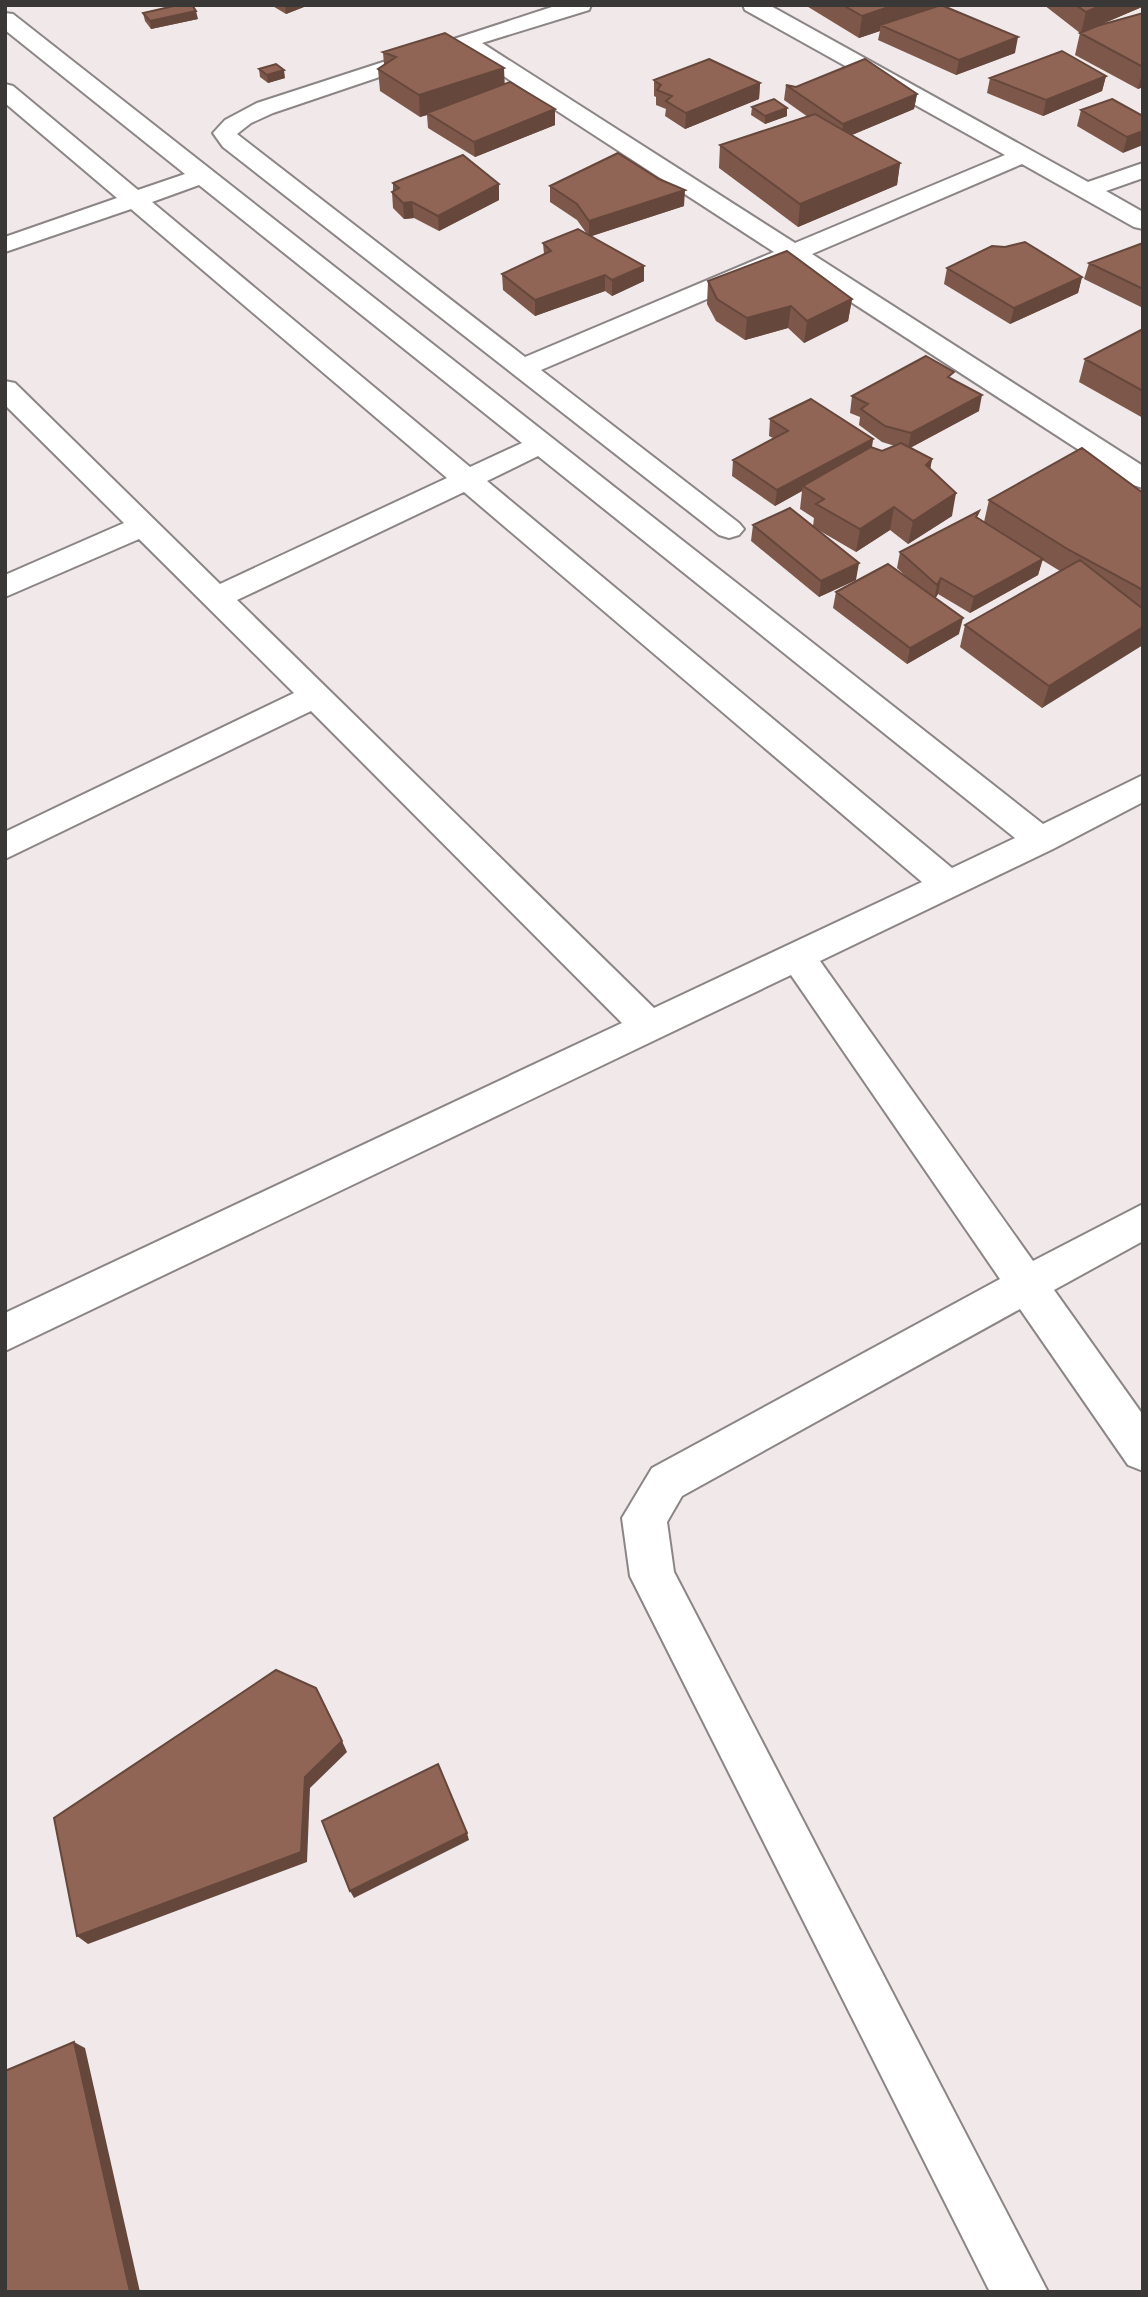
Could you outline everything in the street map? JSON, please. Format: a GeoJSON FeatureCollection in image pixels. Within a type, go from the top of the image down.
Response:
{"type":"FeatureCollection","features":[{"type":"Feature","properties":{"kind":"street"},"geometry":{"type":"LineString","coordinates":[[581,5],[464,41],[252,114],[235,122],[225,133],[231,142],[729,529]]}},
{"type":"Feature","properties":{"kind":"street"},"geometry":{"type":"LineString","coordinates":[[753,5],[1143,222]]}},
{"type":"Feature","properties":{"kind":"street"},"geometry":{"type":"LineString","coordinates":[[5,19],[1041,840]]}},
{"type":"Feature","properties":{"kind":"street"},"geometry":{"type":"LineString","coordinates":[[464,41],[1143,479]]}},
{"type":"Feature","properties":{"kind":"street"},"geometry":{"type":"LineString","coordinates":[[5,92],[948,884]]}},
{"type":"Feature","properties":{"kind":"street"},"geometry":{"type":"LineString","coordinates":[[522,368],[1024,155]]}},
{"type":"Feature","properties":{"kind":"street"},"geometry":{"type":"LineString","coordinates":[[1087,190],[1143,170]]}},
{"type":"Feature","properties":{"kind":"street"},"geometry":{"type":"LineString","coordinates":[[5,245],[202,176]]}},
{"type":"Feature","properties":{"kind":"street"},"geometry":{"type":"LineString","coordinates":[[5,390],[649,1026]]}},
{"type":"Feature","properties":{"kind":"street"},"geometry":{"type":"LineString","coordinates":[[216,598],[542,444]]}},
{"type":"Feature","properties":{"kind":"street"},"geometry":{"type":"LineString","coordinates":[[5,587],[143,526]]}},
{"type":"Feature","properties":{"kind":"street"},"geometry":{"type":"LineString","coordinates":[[5,847],[315,696]]}},
{"type":"Feature","properties":{"kind":"street"},"geometry":{"type":"LineString","coordinates":[[5,1333],[1041,840],[1143,787]]}},
{"type":"Feature","properties":{"kind":"street"},"geometry":{"type":"LineString","coordinates":[[797,956],[1143,1451]]}},
{"type":"Feature","properties":{"kind":"street"},"geometry":{"type":"LineString","coordinates":[[1020,2292],[652,1576],[644,1518],[667,1482],[1143,1221]]}},
{"type":"Feature","properties":{"kind":"building"},"geometry":{"type":"Polygon","coordinates":[[[178,5],[192,5],[196,11],[150,21],[143,13],[178,5]]]}},
{"type":"Feature","properties":{"kind":"building"},"geometry":{"type":"Polygon","coordinates":[[[843,5],[895,5],[862,16],[843,5]]]}},
{"type":"Feature","properties":{"kind":"building"},"geometry":{"type":"Polygon","coordinates":[[[941,5],[1018,37],[959,60],[880,25],[941,5]]]}},
{"type":"Feature","properties":{"kind":"building"},"geometry":{"type":"Polygon","coordinates":[[[1076,5],[1102,5],[1086,12],[1076,5]]]}},
{"type":"Feature","properties":{"kind":"building"},"geometry":{"type":"Polygon","coordinates":[[[1143,13],[1143,67],[1080,33],[1097,26],[1143,13]]]}},
{"type":"Feature","properties":{"kind":"building"},"geometry":{"type":"Polygon","coordinates":[[[445,33],[504,68],[419,95],[378,69],[396,57],[383,52],[445,33]]]}},
{"type":"Feature","properties":{"kind":"building"},"geometry":{"type":"Polygon","coordinates":[[[1062,51],[1106,76],[1046,100],[990,78],[1062,51]]]}},
{"type":"Feature","properties":{"kind":"building"},"geometry":{"type":"Polygon","coordinates":[[[709,59],[760,83],[686,113],[666,101],[672,96],[657,90],[661,85],[654,80],[709,59]]]}},
{"type":"Feature","properties":{"kind":"building"},"geometry":{"type":"Polygon","coordinates":[[[865,59],[917,94],[843,124],[786,85],[796,87],[865,59]]]}},
{"type":"Feature","properties":{"kind":"building"},"geometry":{"type":"Polygon","coordinates":[[[276,64],[284,70],[267,75],[259,69],[276,64]]]}},
{"type":"Feature","properties":{"kind":"building"},"geometry":{"type":"Polygon","coordinates":[[[510,82],[555,109],[474,142],[427,113],[510,82]]]}},
{"type":"Feature","properties":{"kind":"building"},"geometry":{"type":"Polygon","coordinates":[[[774,99],[787,108],[765,116],[752,107],[774,99]]]}},
{"type":"Feature","properties":{"kind":"building"},"geometry":{"type":"Polygon","coordinates":[[[1112,99],[1143,116],[1143,131],[1127,137],[1081,110],[1112,99]]]}},
{"type":"Feature","properties":{"kind":"building"},"geometry":{"type":"Polygon","coordinates":[[[815,114],[900,163],[800,204],[720,145],[815,114]]]}},
{"type":"Feature","properties":{"kind":"building"},"geometry":{"type":"Polygon","coordinates":[[[618,153],[659,179],[685,190],[589,221],[577,204],[550,186],[618,153]]]}},
{"type":"Feature","properties":{"kind":"building"},"geometry":{"type":"Polygon","coordinates":[[[463,155],[499,184],[438,216],[412,202],[403,203],[392,192],[399,188],[393,183],[463,155]]]}},
{"type":"Feature","properties":{"kind":"building"},"geometry":{"type":"Polygon","coordinates":[[[578,229],[644,266],[612,280],[605,275],[535,300],[502,274],[551,251],[543,243],[578,229]]]}},
{"type":"Feature","properties":{"kind":"building"},"geometry":{"type":"Polygon","coordinates":[[[1025,242],[1082,277],[1014,308],[947,268],[992,246],[1005,247],[1025,242]]]}},
{"type":"Feature","properties":{"kind":"building"},"geometry":{"type":"Polygon","coordinates":[[[1143,243],[1143,289],[1089,263],[1143,243]]]}},
{"type":"Feature","properties":{"kind":"building"},"geometry":{"type":"Polygon","coordinates":[[[787,251],[852,299],[807,321],[791,306],[747,318],[717,299],[708,281],[787,251]]]}},
{"type":"Feature","properties":{"kind":"building"},"geometry":{"type":"Polygon","coordinates":[[[1143,329],[1143,391],[1085,359],[1143,329]]]}},
{"type":"Feature","properties":{"kind":"building"},"geometry":{"type":"Polygon","coordinates":[[[926,356],[954,372],[948,377],[982,395],[911,433],[885,426],[861,409],[868,404],[852,396],[926,356]]]}},
{"type":"Feature","properties":{"kind":"building"},"geometry":{"type":"Polygon","coordinates":[[[811,399],[873,439],[777,490],[733,460],[788,431],[770,419],[811,399]]]}},
{"type":"Feature","properties":{"kind":"building"},"geometry":{"type":"Polygon","coordinates":[[[901,443],[932,459],[926,465],[956,493],[913,521],[894,507],[860,529],[816,504],[824,499],[803,486],[871,447],[882,451],[901,443]]]}},
{"type":"Feature","properties":{"kind":"building"},"geometry":{"type":"Polygon","coordinates":[[[1082,448],[1143,493],[1143,590],[1069,550],[989,500],[1082,448]]]}},
{"type":"Feature","properties":{"kind":"building"},"geometry":{"type":"Polygon","coordinates":[[[790,508],[859,563],[821,581],[753,525],[790,508]]]}},
{"type":"Feature","properties":{"kind":"building"},"geometry":{"type":"Polygon","coordinates":[[[979,511],[976,517],[1043,559],[974,597],[941,578],[937,585],[900,552],[979,511]]]}},
{"type":"Feature","properties":{"kind":"building"},"geometry":{"type":"Polygon","coordinates":[[[1080,560],[1143,609],[1143,627],[1049,686],[965,625],[1080,560]]]}},
{"type":"Feature","properties":{"kind":"building"},"geometry":{"type":"Polygon","coordinates":[[[888,564],[963,618],[910,648],[836,592],[888,564]]]}},
{"type":"Feature","properties":{"kind":"building"},"geometry":{"type":"Polygon","coordinates":[[[276,1670],[316,1688],[342,1741],[305,1777],[301,1852],[77,1936],[54,1818],[276,1670]]]}},
{"type":"Feature","properties":{"kind":"building"},"geometry":{"type":"Polygon","coordinates":[[[438,1764],[467,1833],[350,1891],[322,1821],[438,1764]]]}},
{"type":"Feature","properties":{"kind":"building"},"geometry":{"type":"Polygon","coordinates":[[[74,2042],[130,2292],[5,2292],[5,2071],[74,2042]]]}}]}
